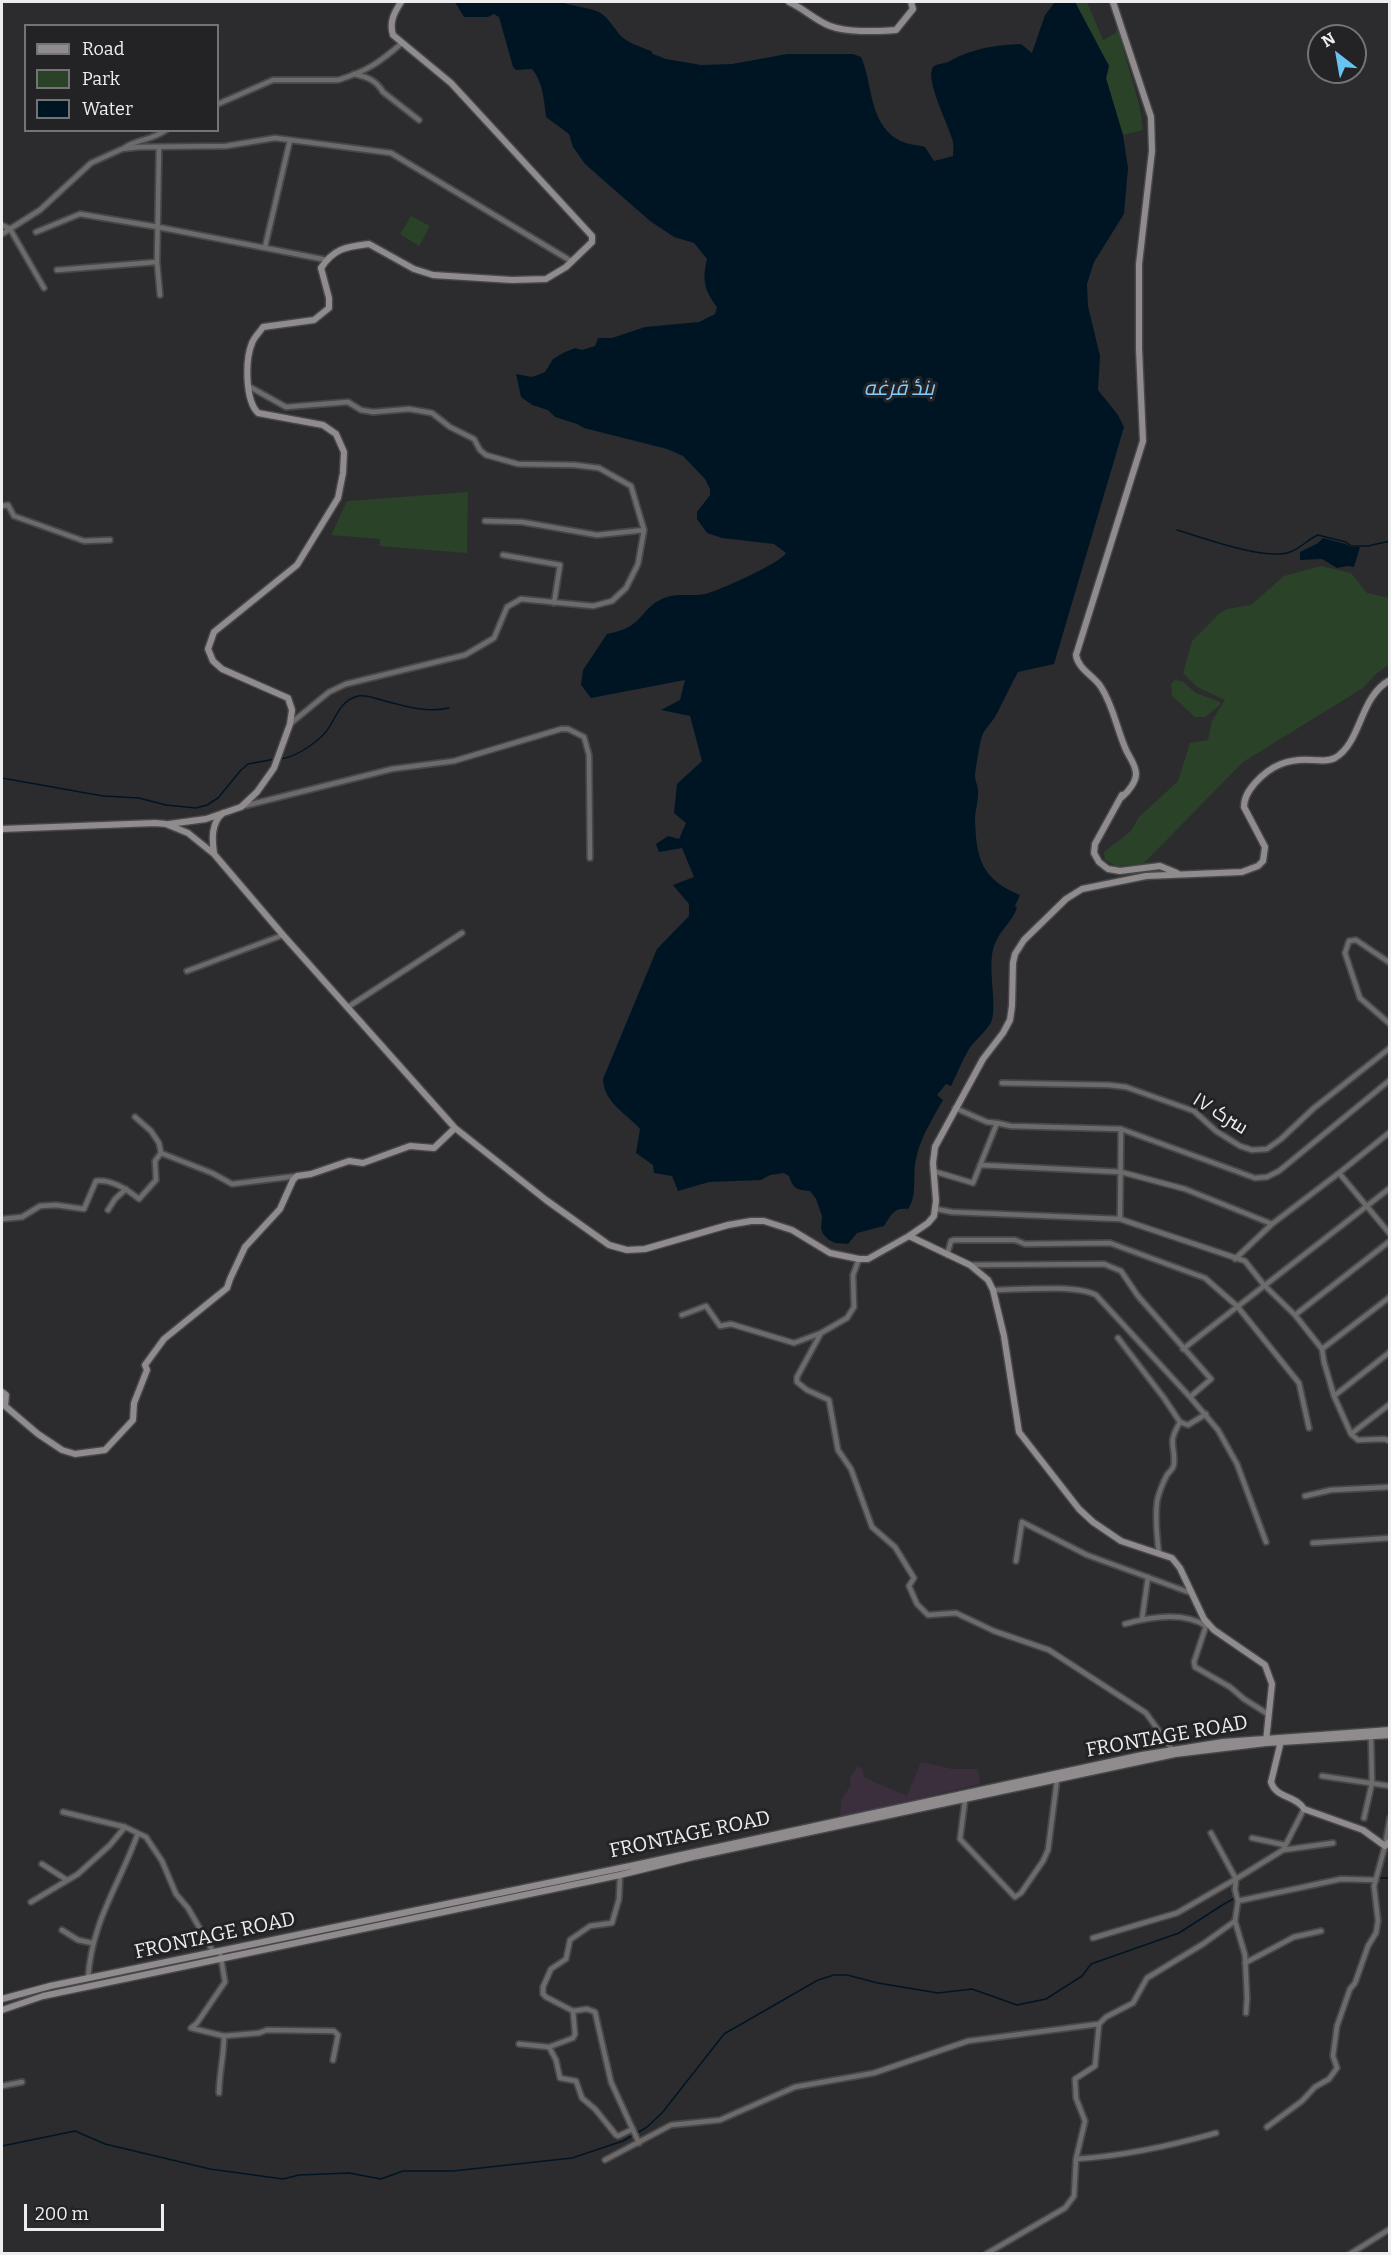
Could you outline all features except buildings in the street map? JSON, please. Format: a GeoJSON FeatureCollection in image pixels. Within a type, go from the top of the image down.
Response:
{"type":"FeatureCollection","features":[{"type":"Feature","properties":{"kind":"main road"},"geometry":{"type":"LineString","coordinates":[[2,829],[144,822],[166,824],[206,819],[241,807],[257,792],[274,768],[290,724],[292,710],[288,698],[222,669],[213,661],[208,649],[214,633],[297,565],[338,498],[344,452],[336,434],[323,425],[258,413],[252,407],[246,366],[252,342],[263,327],[314,320],[329,308],[329,298],[321,268],[327,260],[339,249],[369,244],[414,269],[433,275],[512,280],[546,279],[592,242],[592,236],[451,83],[393,35],[390,28],[393,15],[401,2]]}},
{"type":"Feature","properties":{"kind":"main road"},"geometry":{"type":"LineString","coordinates":[[789,2],[831,26],[850,29],[896,30],[913,9],[911,2]]}},
{"type":"Feature","properties":{"kind":"main road"},"geometry":{"type":"LineString","coordinates":[[1113,2],[1151,117],[1152,151],[1139,264],[1139,349],[1143,441],[1076,655],[1077,662],[1100,685],[1106,696],[1119,735],[1136,772],[1131,786],[1122,797],[1095,844],[1094,853],[1099,862],[1108,869],[1119,871],[1160,866],[1180,874]]}},
{"type":"Feature","properties":{"kind":"main road"},"geometry":{"type":"LineString","coordinates":[[166,824],[188,833],[214,854],[455,1128],[601,1240],[618,1248],[636,1250],[728,1225],[757,1221],[782,1226],[830,1252],[860,1259],[876,1256],[909,1236],[928,1223],[936,1209],[933,1171],[935,1147],[983,1059],[1010,1020],[1013,963],[1015,954],[1024,940],[1066,899],[1082,889],[1146,876],[1242,872],[1258,866],[1263,861],[1264,847],[1244,807],[1247,793],[1266,772],[1277,764],[1299,760],[1326,762],[1336,757],[1350,741],[1367,704],[1389,680]]}},
{"type":"Feature","properties":{"kind":"main road"},"geometry":{"type":"LineString","coordinates":[[214,854],[212,838],[215,823],[221,814],[229,810]]}},
{"type":"Feature","properties":{"kind":"main road"},"geometry":{"type":"LineString","coordinates":[[2,1392],[6,1395],[5,1406],[38,1434],[62,1449],[75,1454],[105,1450],[133,1420],[134,1403],[147,1370],[145,1365],[156,1348],[227,1288],[245,1247],[280,1209],[297,1176],[311,1174],[349,1161],[363,1163],[410,1146],[434,1148],[455,1128]]}},
{"type":"Feature","properties":{"kind":"main road"},"geometry":{"type":"LineString","coordinates":[[909,1236],[970,1265],[988,1280],[993,1290],[1004,1336],[1019,1432],[1079,1509],[1120,1542],[1159,1556],[1172,1558],[1180,1569],[1204,1619],[1214,1630],[1265,1665],[1272,1684],[1266,1740],[1389,1735]]}},
{"type":"Feature","properties":{"kind":"main road","name":"FRONTAGE ROAD"},"geometry":{"type":"LineString","coordinates":[[2,2000],[50,1986],[218,1955],[1174,1752],[1266,1740],[1389,1730]]}},
{"type":"Feature","properties":{"kind":"main road"},"geometry":{"type":"LineString","coordinates":[[1281,1741],[1272,1785],[1285,1797],[1302,1804],[1304,1809],[1364,1830],[1387,1843]]}},
{"type":"Feature","properties":{"kind":"main road"},"geometry":{"type":"LineString","coordinates":[[2,2010],[54,1994],[218,1955],[620,1875],[684,1859],[1057,1780],[1174,1752]]}},
{"type":"Feature","properties":{"kind":"street"},"geometry":{"type":"LineString","coordinates":[[219,104],[273,80],[338,80],[377,65],[402,43]]}},
{"type":"Feature","properties":{"kind":"street"},"geometry":{"type":"LineString","coordinates":[[354,74],[369,78],[419,120]]}},
{"type":"Feature","properties":{"kind":"street"},"geometry":{"type":"LineString","coordinates":[[2,234],[40,210],[91,163],[134,141],[152,139],[163,132]]}},
{"type":"Feature","properties":{"kind":"street"},"geometry":{"type":"LineString","coordinates":[[122,149],[226,146],[275,138],[391,153],[571,261]]}},
{"type":"Feature","properties":{"kind":"street"},"geometry":{"type":"LineString","coordinates":[[265,248],[290,140]]}},
{"type":"Feature","properties":{"kind":"street"},"geometry":{"type":"LineString","coordinates":[[159,147],[160,295]]}},
{"type":"Feature","properties":{"kind":"street"},"geometry":{"type":"LineString","coordinates":[[36,232],[80,214],[158,226],[327,260]]}},
{"type":"Feature","properties":{"kind":"street"},"geometry":{"type":"LineString","coordinates":[[2,225],[10,229],[44,288]]}},
{"type":"Feature","properties":{"kind":"street"},"geometry":{"type":"LineString","coordinates":[[57,270],[158,262]]}},
{"type":"Feature","properties":{"kind":"street"},"geometry":{"type":"LineString","coordinates":[[250,387],[286,407],[348,402],[361,410],[374,412],[409,409],[432,413],[450,427],[474,439],[486,455],[518,464],[575,465],[599,468],[631,486],[644,530],[638,564],[626,588],[612,601],[593,606],[521,599],[507,607],[494,638],[465,655],[346,684],[329,692],[290,724]]}},
{"type":"Feature","properties":{"kind":"street"},"geometry":{"type":"LineString","coordinates":[[2,506],[8,505],[14,516],[84,542],[110,540]]}},
{"type":"Feature","properties":{"kind":"street"},"geometry":{"type":"LineString","coordinates":[[485,521],[522,522],[597,535],[644,530]]}},
{"type":"Feature","properties":{"kind":"street"},"geometry":{"type":"LineString","coordinates":[[502,555],[560,565],[554,603]]}},
{"type":"Feature","properties":{"kind":"street"},"geometry":{"type":"LineString","coordinates":[[241,807],[392,769],[454,761],[561,729],[568,729],[584,737],[589,755],[590,858]]}},
{"type":"Feature","properties":{"kind":"street"},"geometry":{"type":"LineString","coordinates":[[348,1007],[462,933]]}},
{"type":"Feature","properties":{"kind":"street"},"geometry":{"type":"LineString","coordinates":[[187,971],[283,934]]}},
{"type":"Feature","properties":{"kind":"street"},"geometry":{"type":"LineString","coordinates":[[1389,963],[1356,939],[1349,941],[1345,953],[1360,998],[1389,1024]]}},
{"type":"Feature","properties":{"kind":"street","name":"سرک ۱۷"},"geometry":{"type":"LineString","coordinates":[[1002,1083],[1126,1087],[1194,1111],[1216,1131],[1240,1146],[1252,1150],[1267,1149],[1389,1048]]}},
{"type":"Feature","properties":{"kind":"street"},"geometry":{"type":"LineString","coordinates":[[955,1108],[987,1122],[1011,1126],[1120,1130],[1255,1178],[1267,1177],[1279,1171],[1389,1080]]}},
{"type":"Feature","properties":{"kind":"street"},"geometry":{"type":"LineString","coordinates":[[2,1219],[22,1217],[40,1206],[56,1205],[84,1209],[92,1187],[96,1181],[101,1180],[126,1189],[139,1199],[156,1180],[155,1161],[161,1153],[159,1143],[151,1131],[135,1117]]}},
{"type":"Feature","properties":{"kind":"street"},"geometry":{"type":"LineString","coordinates":[[933,1171],[972,1183],[997,1124]]}},
{"type":"Feature","properties":{"kind":"street"},"geometry":{"type":"LineString","coordinates":[[1120,1130],[1120,1219]]}},
{"type":"Feature","properties":{"kind":"street"},"geometry":{"type":"LineString","coordinates":[[1235,1259],[1272,1224],[1389,1132]]}},
{"type":"Feature","properties":{"kind":"street"},"geometry":{"type":"LineString","coordinates":[[161,1153],[212,1173],[232,1184],[297,1176]]}},
{"type":"Feature","properties":{"kind":"street"},"geometry":{"type":"LineString","coordinates":[[980,1165],[1120,1173],[1185,1189],[1272,1224]]}},
{"type":"Feature","properties":{"kind":"street"},"geometry":{"type":"LineString","coordinates":[[1339,1173],[1389,1234]]}},
{"type":"Feature","properties":{"kind":"street"},"geometry":{"type":"LineString","coordinates":[[1184,1349],[1389,1188]]}},
{"type":"Feature","properties":{"kind":"street"},"geometry":{"type":"LineString","coordinates":[[108,1210],[113,1200],[126,1189]]}},
{"type":"Feature","properties":{"kind":"street"},"geometry":{"type":"LineString","coordinates":[[936,1209],[952,1212],[1120,1219],[1245,1262],[1264,1285],[1295,1315],[1322,1349],[1323,1362],[1334,1396],[1351,1434],[1358,1440],[1384,1439],[1389,1441]]}},
{"type":"Feature","properties":{"kind":"street"},"geometry":{"type":"LineString","coordinates":[[947,1255],[951,1241],[954,1240],[1015,1240],[1025,1244],[1110,1243],[1205,1278],[1237,1306],[1299,1383],[1309,1428]]}},
{"type":"Feature","properties":{"kind":"street"},"geometry":{"type":"LineString","coordinates":[[1295,1315],[1389,1241]]}},
{"type":"Feature","properties":{"kind":"street"},"geometry":{"type":"LineString","coordinates":[[682,1315],[706,1306],[720,1326],[731,1324],[794,1343],[821,1333],[847,1318],[854,1307],[852,1275],[860,1259]]}},
{"type":"Feature","properties":{"kind":"street"},"geometry":{"type":"LineString","coordinates":[[970,1265],[1104,1264],[1121,1271],[1138,1296],[1210,1379],[1190,1396]]}},
{"type":"Feature","properties":{"kind":"street"},"geometry":{"type":"LineString","coordinates":[[993,1290],[1069,1290],[1088,1291],[1096,1295],[1190,1396],[1218,1430],[1237,1464],[1266,1542]]}},
{"type":"Feature","properties":{"kind":"street"},"geometry":{"type":"LineString","coordinates":[[1322,1349],[1389,1297]]}},
{"type":"Feature","properties":{"kind":"street"},"geometry":{"type":"LineString","coordinates":[[821,1333],[797,1377],[797,1382],[807,1390],[830,1400],[838,1450],[851,1469],[872,1527],[895,1547],[914,1578],[909,1586],[917,1604],[928,1615],[937,1616],[956,1612],[963,1614],[984,1626],[1042,1647],[1069,1662],[1146,1713],[1174,1752]]}},
{"type":"Feature","properties":{"kind":"street"},"geometry":{"type":"LineString","coordinates":[[1118,1338],[1180,1422],[1188,1425],[1206,1414]]}},
{"type":"Feature","properties":{"kind":"street"},"geometry":{"type":"LineString","coordinates":[[1334,1396],[1389,1352]]}},
{"type":"Feature","properties":{"kind":"street"},"geometry":{"type":"LineString","coordinates":[[1351,1434],[1389,1404]]}},
{"type":"Feature","properties":{"kind":"street"},"geometry":{"type":"LineString","coordinates":[[1159,1556],[1157,1502],[1167,1474],[1172,1470],[1174,1463],[1171,1446],[1173,1435],[1180,1422]]}},
{"type":"Feature","properties":{"kind":"street"},"geometry":{"type":"LineString","coordinates":[[1305,1496],[1330,1490],[1389,1487]]}},
{"type":"Feature","properties":{"kind":"street"},"geometry":{"type":"LineString","coordinates":[[1016,1561],[1022,1522],[1087,1555],[1191,1593]]}},
{"type":"Feature","properties":{"kind":"street"},"geometry":{"type":"LineString","coordinates":[[1313,1543],[1389,1538]]}},
{"type":"Feature","properties":{"kind":"street"},"geometry":{"type":"LineString","coordinates":[[1142,1619],[1148,1577]]}},
{"type":"Feature","properties":{"kind":"street"},"geometry":{"type":"LineString","coordinates":[[1125,1624],[1142,1619],[1182,1616],[1214,1630]]}},
{"type":"Feature","properties":{"kind":"street"},"geometry":{"type":"LineString","coordinates":[[1206,1626],[1194,1662],[1195,1667],[1230,1687],[1268,1714]]}},
{"type":"Feature","properties":{"kind":"street"},"geometry":{"type":"LineString","coordinates":[[1364,1818],[1372,1783],[1371,1736]]}},
{"type":"Feature","properties":{"kind":"street"},"geometry":{"type":"LineString","coordinates":[[1322,1776],[1389,1786]]}},
{"type":"Feature","properties":{"kind":"street"},"geometry":{"type":"LineString","coordinates":[[965,1800],[960,1839],[1015,1897],[1021,1893],[1048,1850],[1057,1780]]}},
{"type":"Feature","properties":{"kind":"street"},"geometry":{"type":"LineString","coordinates":[[1093,1938],[1177,1913],[1236,1879],[1284,1848],[1304,1809]]}},
{"type":"Feature","properties":{"kind":"street"},"geometry":{"type":"LineString","coordinates":[[63,1812],[125,1827],[146,1837],[162,1861],[176,1894],[188,1908],[218,1955],[225,1982],[197,2023],[191,2028],[224,2036],[260,2033],[267,2030],[334,2031],[338,2035],[333,2060]]}},
{"type":"Feature","properties":{"kind":"street"},"geometry":{"type":"LineString","coordinates":[[1267,2127],[1302,2101],[1315,2087],[1329,2079],[1337,2068],[1333,2056],[1337,2026],[1368,1946],[1376,1933],[1378,1921],[1374,1886],[1387,1843],[1389,1818]]}},
{"type":"Feature","properties":{"kind":"street"},"geometry":{"type":"LineString","coordinates":[[31,1902],[84,1869],[110,1845],[125,1827]]}},
{"type":"Feature","properties":{"kind":"street"},"geometry":{"type":"LineString","coordinates":[[88,1978],[92,1943],[105,1905],[130,1856],[138,1833]]}},
{"type":"Feature","properties":{"kind":"street"},"geometry":{"type":"LineString","coordinates":[[1211,1833],[1236,1879],[1238,1901],[1235,1921],[1245,1963],[1246,2013]]}},
{"type":"Feature","properties":{"kind":"street"},"geometry":{"type":"LineString","coordinates":[[1252,1838],[1284,1848],[1333,1843]]}},
{"type":"Feature","properties":{"kind":"street"},"geometry":{"type":"LineString","coordinates":[[42,1864],[67,1880]]}},
{"type":"Feature","properties":{"kind":"street"},"geometry":{"type":"LineString","coordinates":[[620,1875],[619,1899],[612,1923],[590,1926],[570,1940],[566,1959],[551,1969],[543,1987],[543,1994],[573,2011],[587,2009],[594,2012],[611,2082],[638,2141]]}},
{"type":"Feature","properties":{"kind":"street"},"geometry":{"type":"LineString","coordinates":[[1238,1901],[1341,1879],[1376,1880]]}},
{"type":"Feature","properties":{"kind":"street"},"geometry":{"type":"LineString","coordinates":[[605,2160],[652,2133],[671,2125],[720,2120],[795,2087],[874,2073],[968,2041],[1099,2024],[1106,2017],[1133,2003],[1147,1978],[1203,1944],[1235,1921]]}},
{"type":"Feature","properties":{"kind":"street"},"geometry":{"type":"LineString","coordinates":[[62,1929],[78,1940],[92,1943]]}},
{"type":"Feature","properties":{"kind":"street"},"geometry":{"type":"LineString","coordinates":[[1245,1963],[1294,1937],[1321,1931]]}},
{"type":"Feature","properties":{"kind":"street"},"geometry":{"type":"LineString","coordinates":[[519,2044],[549,2047],[573,2038],[575,2034],[573,2011]]}},
{"type":"Feature","properties":{"kind":"street"},"geometry":{"type":"LineString","coordinates":[[986,2253],[1065,2208],[1074,2196],[1076,2159],[1085,2121],[1076,2098],[1075,2079],[1095,2066],[1099,2024]]}},
{"type":"Feature","properties":{"kind":"street"},"geometry":{"type":"LineString","coordinates":[[219,2093],[219,2072],[224,2053],[224,2036]]}},
{"type":"Feature","properties":{"kind":"street"},"geometry":{"type":"LineString","coordinates":[[549,2047],[556,2060],[560,2078],[576,2081],[582,2098],[596,2109],[616,2135],[633,2130]]}},
{"type":"Feature","properties":{"kind":"street"},"geometry":{"type":"LineString","coordinates":[[2,2086],[22,2082]]}},
{"type":"Feature","properties":{"kind":"street"},"geometry":{"type":"LineString","coordinates":[[1076,2159],[1171,2144],[1216,2133]]}},
{"type":"Feature","properties":{"kind":"street"},"geometry":{"type":"LineString","coordinates":[[1350,2253],[1389,2229]]}},
{"type":"Feature","properties":{"kind":"shaded area"},"geometry":{"type":"Polygon","coordinates":[[[921,1762],[952,1769],[978,1769],[980,1784],[840,1817],[841,1800],[851,1785],[850,1777],[858,1766],[863,1770],[863,1777],[907,1796],[921,1762]]]}},
{"type":"Feature","properties":{"kind":"green space"},"geometry":{"type":"Polygon","coordinates":[[[1075,2],[1087,2],[1103,40],[1116,33],[1118,13],[1122,43],[1138,100],[1143,130],[1123,135],[1106,79],[1109,66],[1075,2]]]}},
{"type":"Feature","properties":{"kind":"green space"},"geometry":{"type":"Polygon","coordinates":[[[411,216],[430,226],[419,246],[400,234],[411,216]]]}},
{"type":"Feature","properties":{"kind":"green space"},"geometry":{"type":"Polygon","coordinates":[[[468,492],[467,553],[380,546],[380,539],[331,535],[347,501],[468,492]]]}},
{"type":"Feature","properties":{"kind":"green space"},"geometry":{"type":"Polygon","coordinates":[[[1321,566],[1351,573],[1367,593],[1389,598],[1389,665],[1377,673],[1363,688],[1243,762],[1143,864],[1116,866],[1105,860],[1104,852],[1131,831],[1139,817],[1178,781],[1190,743],[1208,740],[1212,721],[1225,700],[1197,687],[1183,673],[1192,641],[1227,609],[1251,605],[1284,576],[1321,566]]]}},
{"type":"Feature","properties":{"kind":"green space"},"geometry":{"type":"Polygon","coordinates":[[[1175,680],[1183,682],[1196,693],[1220,702],[1220,705],[1205,717],[1195,717],[1172,696],[1171,684],[1175,680]]]}},
{"type":"Feature","properties":{"kind":"water","name":"بندٔ قرغه"},"geometry":{"type":"Polygon","coordinates":[[[455,2],[562,2],[590,9],[599,12],[621,36],[635,45],[666,59],[701,65],[732,64],[787,54],[853,54],[861,57],[876,112],[881,122],[900,141],[925,147],[934,161],[953,156],[953,142],[932,82],[933,67],[967,53],[994,46],[1021,44],[1032,53],[1045,15],[1055,2],[1075,2],[1109,66],[1106,78],[1123,135],[1128,168],[1124,214],[1094,262],[1087,284],[1088,306],[1100,356],[1098,390],[1118,415],[1124,427],[1054,664],[1018,672],[981,739],[975,777],[978,788],[975,815],[979,856],[983,866],[997,882],[1020,895],[1015,906],[1017,908],[1015,913],[996,941],[992,954],[992,1020],[969,1049],[951,1086],[946,1084],[937,1095],[943,1100],[927,1128],[918,1151],[913,1198],[908,1209],[896,1211],[884,1226],[857,1233],[848,1244],[835,1243],[823,1234],[822,1216],[816,1199],[810,1191],[796,1188],[789,1176],[784,1173],[770,1175],[761,1180],[709,1182],[678,1191],[672,1176],[654,1173],[653,1165],[636,1153],[640,1129],[611,1101],[604,1087],[603,1079],[657,949],[689,916],[689,904],[673,885],[694,877],[682,848],[659,852],[656,844],[668,836],[679,839],[686,823],[674,813],[677,784],[702,761],[690,716],[661,710],[680,700],[685,680],[591,698],[581,685],[583,670],[607,634],[630,626],[656,602],[671,596],[712,592],[762,570],[786,553],[774,544],[722,538],[707,533],[697,519],[697,512],[710,495],[710,489],[705,479],[683,456],[667,449],[584,428],[555,417],[548,410],[532,405],[521,397],[516,374],[532,377],[545,372],[553,359],[575,348],[582,350],[595,346],[598,338],[612,338],[645,327],[699,322],[715,314],[717,307],[705,284],[707,259],[694,243],[674,237],[650,221],[585,164],[573,147],[569,134],[546,117],[541,85],[536,74],[532,69],[516,70],[513,67],[499,17],[494,14],[488,17],[464,17],[455,2]]]}},
{"type":"Feature","properties":{"kind":"water"},"geometry":{"type":"Polygon","coordinates":[[[1323,538],[1351,547],[1360,547],[1354,567],[1337,568],[1322,559],[1300,560],[1300,552],[1323,538]]]}},
{"type":"Feature","properties":{"kind":"waterway"},"geometry":{"type":"LineString","coordinates":[[1177,530],[1250,551],[1279,554],[1297,549],[1318,535],[1346,542],[1351,546],[1368,546],[1390,541]]}},
{"type":"Feature","properties":{"kind":"waterway"},"geometry":{"type":"LineString","coordinates":[[280,759],[294,755],[315,742],[330,726],[344,704],[358,696],[368,696],[417,709],[449,708]]}},
{"type":"Feature","properties":{"kind":"waterway"},"geometry":{"type":"LineString","coordinates":[[2,778],[103,796],[139,798],[166,805],[196,808],[207,805],[218,798],[248,764],[275,759]]}},
{"type":"Feature","properties":{"kind":"waterway"},"geometry":{"type":"LineString","coordinates":[[1378,1878],[1390,1878]]}},
{"type":"Feature","properties":{"kind":"waterway"},"geometry":{"type":"LineString","coordinates":[[637,2133],[662,2113],[724,2034],[818,1980],[834,1975],[847,1975],[878,1983],[938,1993],[972,1989],[1017,2005],[1046,1999],[1082,1976],[1091,1964],[1179,1933],[1224,1904],[1233,1899],[1237,1900]]}},
{"type":"Feature","properties":{"kind":"waterway"},"geometry":{"type":"LineString","coordinates":[[2,2146],[75,2131],[105,2144],[210,2169],[283,2179],[299,2175],[349,2173],[381,2179],[403,2171],[453,2171],[572,2158],[623,2141],[633,2135]]}}]}
